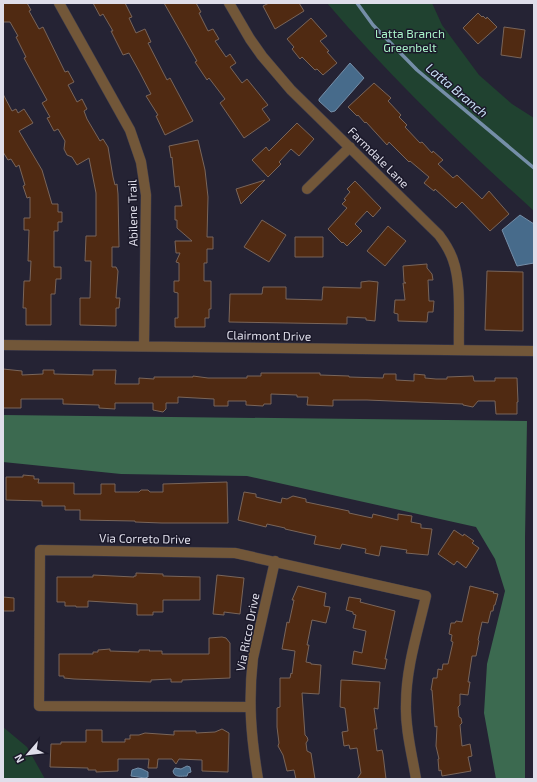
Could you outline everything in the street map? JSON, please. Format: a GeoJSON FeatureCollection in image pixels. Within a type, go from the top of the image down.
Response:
{"type":"FeatureCollection","features":[{"type":"Feature","properties":{"kind":"street","name":"Abilene Trail"},"geometry":{"type":"LineString","coordinates":[[59,3],[130,130],[142,162],[146,195],[144,346]]}},
{"type":"Feature","properties":{"kind":"street","name":"Farmdale Lane"},"geometry":{"type":"LineString","coordinates":[[229,3],[250,39],[291,90],[439,235],[448,248],[453,260],[457,279],[459,350]]}},
{"type":"Feature","properties":{"kind":"street"},"geometry":{"type":"LineString","coordinates":[[307,189],[350,147]]}},
{"type":"Feature","properties":{"kind":"street","name":"Clairmont Drive"},"geometry":{"type":"LineString","coordinates":[[3,345],[534,351]]}},
{"type":"Feature","properties":{"kind":"street","name":"Via Correto Drive"},"geometry":{"type":"LineString","coordinates":[[250,707],[39,706],[40,550],[224,552],[275,561],[426,596],[406,691],[407,731],[416,779]]}},
{"type":"Feature","properties":{"kind":"street","name":"Via Ricco Drive"},"geometry":{"type":"LineString","coordinates":[[258,779],[252,741],[250,707],[253,658],[275,561]]}},
{"type":"Feature","properties":{"kind":"green space","name":"Latta Branch Greenbelt"},"geometry":{"type":"Polygon","coordinates":[[[327,3],[432,3],[442,25],[479,75],[512,104],[534,118],[534,211],[401,84],[327,3]]]}},
{"type":"Feature","properties":{"kind":"green space"},"geometry":{"type":"Polygon","coordinates":[[[3,415],[527,421],[525,538],[525,779],[496,779],[484,713],[487,664],[505,591],[495,559],[476,527],[247,476],[121,474],[3,462],[3,415]]]}},
{"type":"Feature","properties":{"kind":"green space"},"geometry":{"type":"Polygon","coordinates":[[[3,727],[27,747],[45,779],[3,779],[3,727]]]}},
{"type":"Feature","properties":{"kind":"water"},"geometry":{"type":"Polygon","coordinates":[[[350,63],[364,78],[335,111],[331,112],[319,101],[319,99],[350,63]]]}},
{"type":"Feature","properties":{"kind":"water"},"geometry":{"type":"Polygon","coordinates":[[[520,215],[534,224],[534,263],[517,266],[502,230],[520,215]]]}},
{"type":"Feature","properties":{"kind":"water"},"geometry":{"type":"Polygon","coordinates":[[[187,766],[190,767],[191,772],[188,773],[187,776],[175,775],[173,771],[175,768],[181,769],[187,766]]]}},
{"type":"Feature","properties":{"kind":"water"},"geometry":{"type":"Polygon","coordinates":[[[138,768],[148,772],[148,777],[131,776],[132,770],[138,768]]]}},
{"type":"Feature","properties":{"kind":"building"},"geometry":{"type":"Polygon","coordinates":[[[3,3],[27,3],[31,10],[29,11],[39,29],[43,27],[65,72],[68,71],[74,82],[68,85],[77,102],[82,99],[87,109],[84,111],[87,119],[100,141],[103,139],[108,147],[113,177],[115,185],[117,184],[118,194],[119,247],[112,247],[112,267],[116,267],[118,271],[116,298],[120,298],[119,308],[116,308],[116,326],[80,325],[80,298],[90,298],[91,261],[85,261],[86,236],[96,236],[96,193],[89,158],[77,165],[72,157],[67,155],[64,149],[65,141],[58,129],[54,131],[47,118],[50,117],[42,103],[47,100],[24,58],[26,57],[16,37],[18,36],[10,22],[3,22],[3,3]]]}},
{"type":"Feature","properties":{"kind":"building"},"geometry":{"type":"Polygon","coordinates":[[[93,3],[125,3],[132,17],[129,18],[136,33],[145,29],[151,42],[148,43],[167,80],[170,78],[193,121],[165,135],[156,116],[158,115],[146,96],[151,94],[139,71],[129,53],[123,55],[111,31],[113,31],[103,14],[100,16],[93,3]]]}},
{"type":"Feature","properties":{"kind":"building"},"geometry":{"type":"Polygon","coordinates":[[[164,3],[196,3],[208,31],[213,29],[219,39],[215,41],[226,57],[230,54],[236,63],[230,67],[242,83],[247,79],[268,105],[262,109],[270,120],[244,138],[220,103],[225,99],[209,78],[207,80],[195,62],[197,61],[164,3]]]}},
{"type":"Feature","properties":{"kind":"building"},"geometry":{"type":"Polygon","coordinates":[[[269,3],[299,3],[304,11],[275,29],[263,6],[269,3]]]}},
{"type":"Feature","properties":{"kind":"building"},"geometry":{"type":"Polygon","coordinates":[[[478,13],[486,19],[487,17],[497,27],[478,44],[463,28],[478,13]]]}},
{"type":"Feature","properties":{"kind":"building"},"geometry":{"type":"Polygon","coordinates":[[[311,18],[327,36],[320,41],[337,63],[323,75],[317,69],[315,70],[302,57],[300,59],[292,49],[294,47],[287,39],[311,18]]]}},
{"type":"Feature","properties":{"kind":"building"},"geometry":{"type":"Polygon","coordinates":[[[504,27],[525,30],[521,58],[501,55],[504,27]]]}},
{"type":"Feature","properties":{"kind":"building"},"geometry":{"type":"Polygon","coordinates":[[[374,83],[391,98],[388,101],[401,115],[399,117],[407,125],[405,127],[420,143],[422,142],[432,153],[433,151],[443,160],[438,164],[453,178],[457,175],[482,199],[489,191],[509,214],[490,231],[462,202],[456,208],[435,189],[434,191],[424,183],[429,177],[410,161],[409,162],[389,142],[387,145],[366,122],[365,123],[348,107],[374,83]]]}},
{"type":"Feature","properties":{"kind":"building"},"geometry":{"type":"Polygon","coordinates":[[[3,94],[12,111],[16,109],[18,113],[24,109],[33,123],[19,131],[42,170],[52,204],[58,204],[58,212],[62,212],[62,222],[58,222],[58,231],[54,231],[54,267],[61,267],[61,279],[56,279],[55,294],[51,294],[51,325],[26,325],[26,308],[23,308],[24,281],[30,281],[31,261],[28,261],[29,230],[24,230],[24,218],[30,218],[30,197],[27,198],[19,165],[16,167],[11,159],[8,160],[3,152],[3,94]]]}},
{"type":"Feature","properties":{"kind":"building"},"geometry":{"type":"Polygon","coordinates":[[[297,123],[314,139],[299,156],[291,149],[279,162],[281,164],[268,177],[252,160],[266,147],[269,151],[297,123]]]}},
{"type":"Feature","properties":{"kind":"building"},"geometry":{"type":"Polygon","coordinates":[[[198,140],[205,170],[208,197],[207,237],[213,237],[213,249],[207,249],[207,263],[204,263],[204,281],[211,281],[211,309],[209,309],[209,318],[205,318],[205,327],[175,327],[175,318],[178,318],[178,293],[174,292],[174,281],[179,281],[179,263],[176,262],[180,253],[176,253],[175,241],[192,241],[177,228],[177,220],[175,220],[175,206],[182,206],[179,186],[175,187],[172,157],[171,158],[169,146],[198,140]]]}},
{"type":"Feature","properties":{"kind":"building"},"geometry":{"type":"Polygon","coordinates":[[[265,180],[241,204],[236,189],[265,180]]]}},
{"type":"Feature","properties":{"kind":"building"},"geometry":{"type":"Polygon","coordinates":[[[355,181],[381,208],[373,217],[367,211],[355,224],[362,231],[347,246],[328,229],[347,208],[342,204],[350,192],[347,189],[355,181]]]}},
{"type":"Feature","properties":{"kind":"building"},"geometry":{"type":"Polygon","coordinates":[[[262,220],[286,235],[269,262],[244,247],[262,220]]]}},
{"type":"Feature","properties":{"kind":"building"},"geometry":{"type":"Polygon","coordinates":[[[388,226],[406,241],[385,266],[367,251],[388,226]]]}},
{"type":"Feature","properties":{"kind":"building"},"geometry":{"type":"Polygon","coordinates":[[[295,237],[323,237],[323,257],[295,257],[295,237]]]}},
{"type":"Feature","properties":{"kind":"building"},"geometry":{"type":"Polygon","coordinates":[[[427,264],[427,268],[432,274],[433,280],[428,280],[429,301],[434,301],[433,312],[428,312],[427,322],[398,321],[398,314],[394,313],[395,300],[405,300],[403,283],[406,283],[404,282],[403,266],[427,264]]]}},
{"type":"Feature","properties":{"kind":"building"},"geometry":{"type":"Polygon","coordinates":[[[487,271],[523,272],[523,331],[485,330],[487,271]]]}},
{"type":"Feature","properties":{"kind":"building"},"geometry":{"type":"Polygon","coordinates":[[[361,282],[378,282],[375,321],[366,320],[366,318],[347,317],[347,324],[229,322],[230,294],[262,294],[263,287],[286,287],[286,299],[322,300],[323,287],[361,288],[361,282]]]}},
{"type":"Feature","properties":{"kind":"building"},"geometry":{"type":"Polygon","coordinates":[[[3,369],[22,371],[22,375],[43,374],[43,370],[54,370],[54,374],[93,375],[93,370],[116,370],[115,384],[139,384],[139,378],[154,379],[154,377],[193,376],[208,378],[247,378],[247,376],[261,376],[261,373],[320,373],[320,375],[383,378],[384,374],[396,374],[396,380],[414,381],[414,374],[425,375],[425,378],[436,379],[473,376],[474,381],[495,381],[495,378],[517,378],[518,402],[517,414],[496,414],[495,401],[478,401],[473,407],[463,404],[333,400],[333,406],[307,405],[308,397],[271,394],[271,404],[264,404],[263,406],[246,405],[246,401],[228,401],[228,406],[214,406],[214,399],[178,397],[178,403],[166,403],[166,409],[163,412],[153,410],[153,403],[115,403],[115,409],[99,408],[99,405],[63,404],[63,399],[21,399],[21,408],[3,408],[3,369]]]}},
{"type":"Feature","properties":{"kind":"building"},"geometry":{"type":"Polygon","coordinates":[[[23,475],[34,476],[34,479],[39,479],[38,483],[74,483],[74,494],[101,494],[101,484],[115,484],[115,492],[139,492],[141,490],[148,490],[150,492],[163,492],[163,484],[227,482],[228,523],[162,523],[80,520],[80,510],[65,510],[65,506],[42,506],[42,501],[6,500],[6,477],[23,477],[23,475]]]}},
{"type":"Feature","properties":{"kind":"building"},"geometry":{"type":"Polygon","coordinates":[[[244,492],[256,494],[256,497],[281,503],[282,498],[287,499],[293,496],[306,499],[306,502],[349,511],[349,513],[372,518],[373,514],[398,520],[398,514],[412,516],[411,522],[421,524],[421,528],[432,529],[428,555],[406,553],[407,550],[381,546],[379,556],[365,553],[366,549],[342,544],[340,549],[314,544],[316,536],[267,524],[266,527],[238,520],[244,492]]]}},
{"type":"Feature","properties":{"kind":"building"},"geometry":{"type":"Polygon","coordinates":[[[454,530],[463,536],[464,534],[474,541],[472,543],[479,548],[466,568],[457,561],[454,565],[438,554],[454,530]]]}},
{"type":"Feature","properties":{"kind":"building"},"geometry":{"type":"Polygon","coordinates":[[[136,573],[163,574],[163,576],[200,577],[200,600],[163,600],[163,612],[153,612],[153,615],[137,615],[137,604],[88,601],[88,607],[76,607],[65,606],[65,602],[57,602],[57,577],[93,577],[93,575],[134,577],[136,576],[136,573]]]}},
{"type":"Feature","properties":{"kind":"building"},"geometry":{"type":"Polygon","coordinates":[[[217,575],[244,578],[240,614],[224,612],[224,615],[213,614],[217,575]]]}},
{"type":"Feature","properties":{"kind":"building"},"geometry":{"type":"Polygon","coordinates":[[[298,586],[326,593],[324,606],[330,607],[326,623],[312,620],[307,645],[309,645],[306,662],[321,665],[319,694],[302,693],[305,735],[308,740],[306,743],[307,751],[311,753],[315,779],[296,779],[294,770],[287,771],[283,755],[278,746],[277,708],[280,707],[280,678],[290,678],[291,673],[292,674],[295,651],[282,649],[287,622],[289,623],[294,600],[292,600],[298,586]]]}},
{"type":"Feature","properties":{"kind":"building"},"geometry":{"type":"Polygon","coordinates":[[[470,586],[498,594],[488,623],[482,622],[476,656],[472,656],[468,682],[470,682],[468,695],[460,694],[460,705],[458,707],[459,717],[461,718],[462,723],[460,725],[462,746],[470,744],[472,756],[468,757],[471,771],[442,776],[441,770],[439,771],[439,759],[436,746],[437,726],[435,727],[431,690],[433,678],[437,678],[438,669],[442,670],[443,664],[448,664],[453,642],[451,641],[452,635],[449,634],[451,623],[455,623],[456,621],[462,622],[470,586]]]}},
{"type":"Feature","properties":{"kind":"building"},"geometry":{"type":"Polygon","coordinates":[[[3,597],[14,598],[14,611],[3,611],[3,597]]]}},
{"type":"Feature","properties":{"kind":"building"},"geometry":{"type":"Polygon","coordinates":[[[349,597],[361,599],[360,602],[395,611],[385,659],[387,659],[385,669],[352,664],[354,651],[362,653],[366,631],[353,628],[356,615],[353,614],[353,612],[346,610],[349,597]]]}},
{"type":"Feature","properties":{"kind":"building"},"geometry":{"type":"Polygon","coordinates":[[[209,638],[226,638],[230,643],[230,678],[182,680],[182,682],[171,682],[171,679],[151,680],[151,682],[74,679],[59,676],[59,654],[93,654],[93,652],[98,652],[98,650],[110,649],[110,651],[162,651],[162,654],[209,654],[209,638]]]}},
{"type":"Feature","properties":{"kind":"building"},"geometry":{"type":"Polygon","coordinates":[[[341,680],[380,682],[378,709],[374,708],[377,729],[374,729],[377,751],[382,750],[383,754],[386,779],[357,779],[361,773],[357,748],[350,749],[349,745],[344,746],[342,732],[348,731],[345,708],[340,707],[341,680]]]}},
{"type":"Feature","properties":{"kind":"building"},"geometry":{"type":"Polygon","coordinates":[[[222,729],[229,733],[228,772],[202,771],[202,760],[179,759],[176,764],[172,759],[158,759],[157,768],[148,768],[149,759],[118,759],[118,771],[96,772],[96,770],[88,770],[88,768],[50,767],[51,744],[61,744],[61,742],[86,742],[86,730],[102,730],[102,742],[125,742],[125,739],[130,739],[130,735],[145,733],[174,735],[174,731],[196,731],[196,733],[215,732],[222,729]]]}},
{"type":"Feature","properties":{"kind":"waterway","name":"Latta Branch"},"geometry":{"type":"LineString","coordinates":[[357,3],[373,25],[417,70],[534,168]]}}]}
